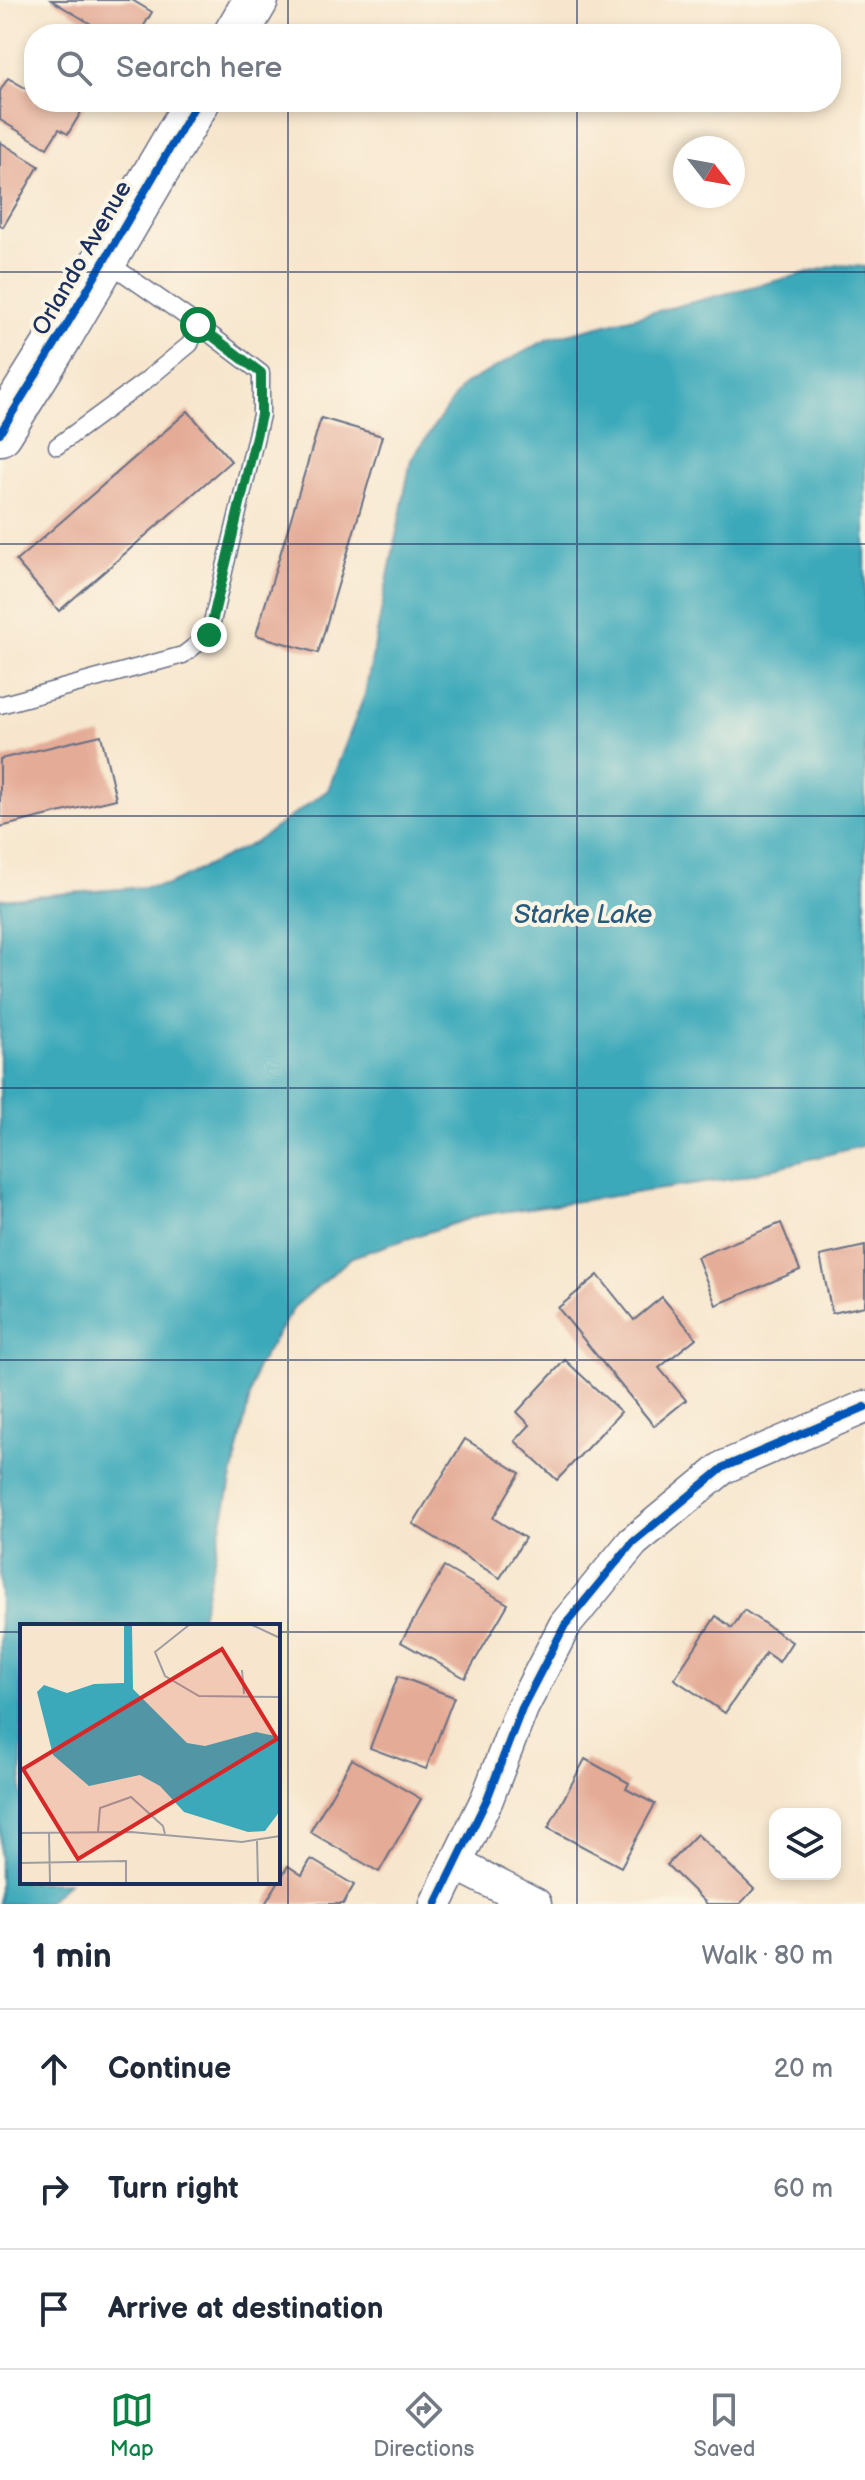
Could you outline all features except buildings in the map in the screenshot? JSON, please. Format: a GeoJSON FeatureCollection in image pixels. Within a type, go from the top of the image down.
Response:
{"type":"FeatureCollection","features":[{"type":"Feature","properties":{"kind":"street"},"geometry":{"type":"LineString","coordinates":[[242,24],[256,0]]}},
{"type":"Feature","properties":{"kind":"street","name":"Orlando Avenue"},"geometry":{"type":"LineString","coordinates":[[0,433],[191,112]]}},
{"type":"Feature","properties":{"kind":"street"},"geometry":{"type":"LineString","coordinates":[[436,1904],[487,1799],[522,1708],[565,1625],[633,1542],[724,1467],[865,1407]]}},
{"type":"Feature","properties":{"kind":"street"},"geometry":{"type":"LineString","coordinates":[[456,1864],[535,1904]]}},
{"type":"Feature","properties":{"kind":"lane"},"geometry":{"type":"LineString","coordinates":[[0,705],[183,655],[209,635],[261,415],[261,373],[104,260]]}},
{"type":"Feature","properties":{"kind":"lane"},"geometry":{"type":"LineString","coordinates":[[57,446],[190,344],[198,325]]}},
{"type":"Feature","properties":{"kind":"water","name":"Starke Lake"},"geometry":{"type":"Polygon","coordinates":[[[838,265],[865,267],[865,1145],[732,1179],[480,1215],[352,1257],[294,1307],[256,1369],[199,1624],[20,1624],[20,1884],[67,1884],[45,1904],[0,1904],[0,899],[168,885],[254,843],[328,790],[365,694],[411,460],[463,385],[548,339],[838,265]]]}},
{"type":"Feature","properties":{"kind":"cycle path"},"geometry":{"type":"LineString","coordinates":[[0,433],[191,112]]}},
{"type":"Feature","properties":{"kind":"cycle path"},"geometry":{"type":"LineString","coordinates":[[436,1904],[487,1799],[522,1708],[565,1625],[633,1542],[724,1467],[865,1407]]}},
{"type":"Feature","properties":{"kind":"route"},"geometry":{"type":"LineString","coordinates":[[198,325],[261,373],[261,415],[209,635]]}}]}
